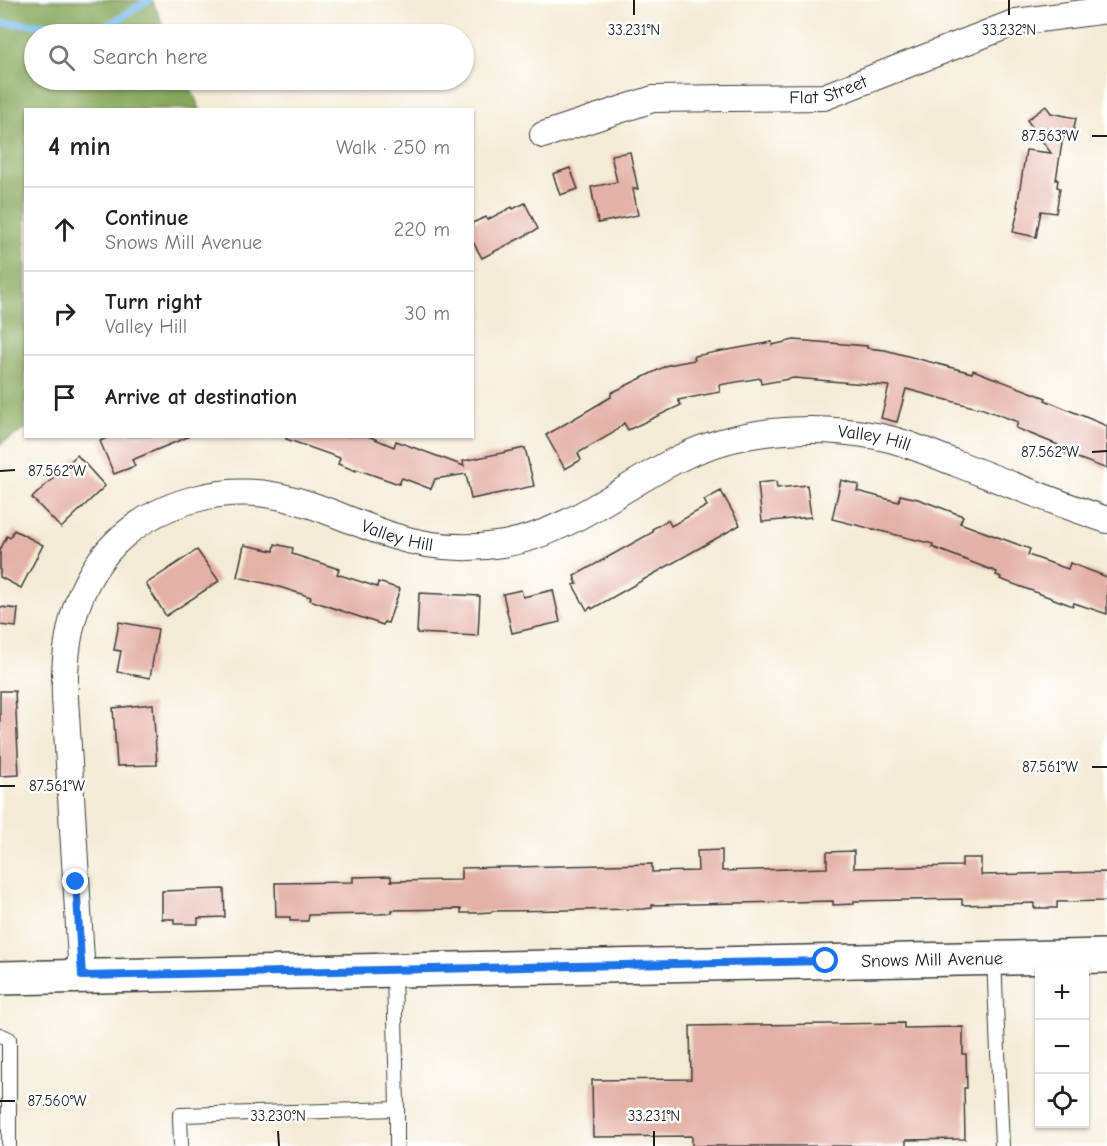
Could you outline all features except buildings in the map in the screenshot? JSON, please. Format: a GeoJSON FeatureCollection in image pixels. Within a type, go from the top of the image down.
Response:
{"type":"FeatureCollection","features":[{"type":"Feature","properties":{"kind":"main road","name":"Snows Mill Avenue"},"geometry":{"type":"LineString","coordinates":[[0,978],[1107,956]]}},
{"type":"Feature","properties":{"kind":"street","name":"Flat Street"},"geometry":{"type":"LineString","coordinates":[[543,135],[653,99],[824,97],[1016,22],[1107,10]]}},
{"type":"Feature","properties":{"kind":"street","name":"Valley Hill"},"geometry":{"type":"LineString","coordinates":[[82,976],[64,663],[72,619],[88,580],[106,550],[138,523],[177,504],[219,493],[248,492],[289,498],[394,536],[435,545],[502,544],[541,534],[572,521],[679,459],[717,444],[771,432],[825,429],[879,436],[1107,520]]}},
{"type":"Feature","properties":{"kind":"lane"},"geometry":{"type":"LineString","coordinates":[[994,958],[1002,1146]]}},
{"type":"Feature","properties":{"kind":"lane"},"geometry":{"type":"LineString","coordinates":[[394,970],[397,1146]]}},
{"type":"Feature","properties":{"kind":"lane"},"geometry":{"type":"LineString","coordinates":[[0,1035],[9,1040],[9,1146]]}},
{"type":"Feature","properties":{"kind":"lane"},"geometry":{"type":"LineString","coordinates":[[182,1146],[180,1115],[396,1109]]}},
{"type":"Feature","properties":{"kind":"green space"},"geometry":{"type":"Polygon","coordinates":[[[0,0],[152,0],[163,24],[24,24],[24,90],[191,90],[200,108],[24,108],[24,430],[0,444],[0,0]]]}},
{"type":"Feature","properties":{"kind":"waterway"},"geometry":{"type":"LineString","coordinates":[[110,24],[149,0]]}},
{"type":"Feature","properties":{"kind":"waterway"},"geometry":{"type":"LineString","coordinates":[[0,23],[26,24]]}},
{"type":"Feature","properties":{"kind":"route"},"geometry":{"type":"LineString","coordinates":[[76,882],[82,976],[826,961]]}}]}
